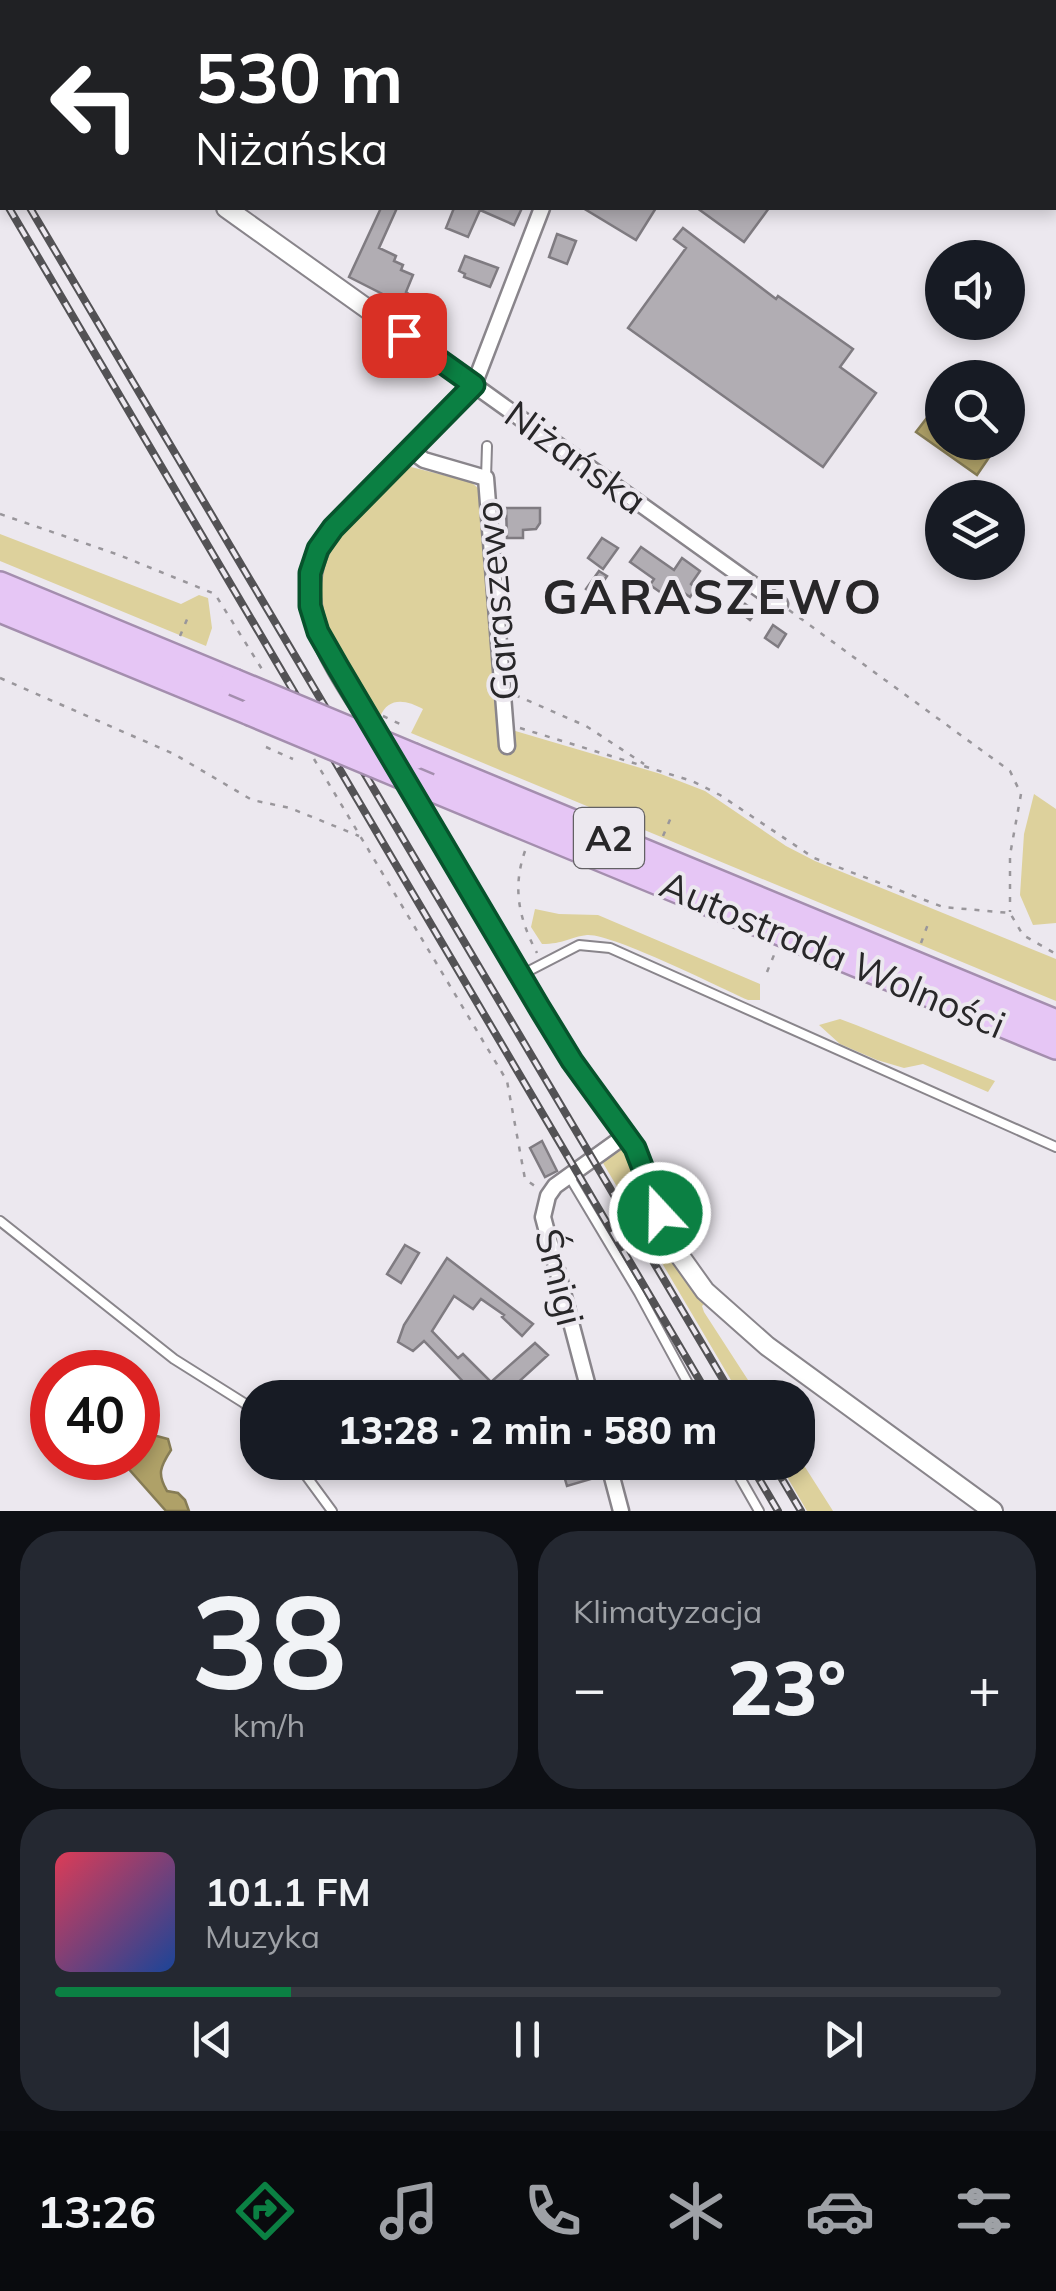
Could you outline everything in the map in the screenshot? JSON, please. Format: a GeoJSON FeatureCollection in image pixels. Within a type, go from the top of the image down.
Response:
{"type":"FeatureCollection","features":[{"type":"Feature","properties":{"kind":"highway","name":"Autostrada Wolności"},"geometry":{"type":"LineString","coordinates":[[0,585],[1056,1023]]}},
{"type":"Feature","properties":{"kind":"highway","name":"Autostrada Wolności"},"geometry":{"type":"LineString","coordinates":[[0,609],[1056,1046]]}},
{"type":"Feature","properties":{"kind":"street","name":"Niżańska"},"geometry":{"type":"LineString","coordinates":[[229,210],[780,604]]}},
{"type":"Feature","properties":{"kind":"street"},"geometry":{"type":"LineString","coordinates":[[541,210],[474,385],[326,537],[310,573],[310,606],[318,632],[572,1061],[635,1148],[680,1256],[712,1298],[767,1346],[993,1511]]}},
{"type":"Feature","properties":{"kind":"street","name":"Garaszewo"},"geometry":{"type":"LineString","coordinates":[[410,450],[424,460],[486,478],[507,746]]}},
{"type":"Feature","properties":{"kind":"street","name":"Śmigi"},"geometry":{"type":"LineString","coordinates":[[586,1380],[543,1217],[548,1196],[568,1175],[626,1135]]}},
{"type":"Feature","properties":{"kind":"street"},"geometry":{"type":"LineString","coordinates":[[613,1480],[621,1511]]}},
{"type":"Feature","properties":{"kind":"lane"},"geometry":{"type":"LineString","coordinates":[[486,478],[487,446]]}},
{"type":"Feature","properties":{"kind":"lane"},"geometry":{"type":"LineString","coordinates":[[520,975],[580,945],[610,948],[1056,1147]]}},
{"type":"Feature","properties":{"kind":"lane"},"geometry":{"type":"LineString","coordinates":[[568,1175],[640,1293],[686,1380]]}},
{"type":"Feature","properties":{"kind":"lane"},"geometry":{"type":"LineString","coordinates":[[0,1221],[174,1360],[240,1401]]}},
{"type":"Feature","properties":{"kind":"lane"},"geometry":{"type":"LineString","coordinates":[[309,1480],[332,1511]]}},
{"type":"Feature","properties":{"kind":"lane"},"geometry":{"type":"LineString","coordinates":[[741,1480],[758,1511]]}},
{"type":"Feature","properties":{"kind":"path"},"geometry":{"type":"LineString","coordinates":[[0,514],[216,594],[265,674]]}},
{"type":"Feature","properties":{"kind":"path"},"geometry":{"type":"LineString","coordinates":[[780,604],[1010,771],[1020,794],[1010,854],[1010,913],[1024,935],[1056,954]]}},
{"type":"Feature","properties":{"kind":"path"},"geometry":{"type":"LineString","coordinates":[[180,636],[188,617]]}},
{"type":"Feature","properties":{"kind":"path"},"geometry":{"type":"LineString","coordinates":[[0,678],[174,754],[252,800],[290,808],[359,836]]}},
{"type":"Feature","properties":{"kind":"path"},"geometry":{"type":"LineString","coordinates":[[504,692],[586,726],[648,767]]}},
{"type":"Feature","properties":{"kind":"path"},"geometry":{"type":"LineString","coordinates":[[380,715],[400,724]]}},
{"type":"Feature","properties":{"kind":"path"},"geometry":{"type":"LineString","coordinates":[[506,720],[523,730],[648,767],[720,795],[814,858],[943,908],[1010,913]]}},
{"type":"Feature","properties":{"kind":"path"},"geometry":{"type":"LineString","coordinates":[[266,747],[293,759]]}},
{"type":"Feature","properties":{"kind":"path"},"geometry":{"type":"LineString","coordinates":[[312,754],[507,1081],[525,1179],[548,1196]]}},
{"type":"Feature","properties":{"kind":"path"},"geometry":{"type":"LineString","coordinates":[[663,836],[672,815]]}},
{"type":"Feature","properties":{"kind":"path"},"geometry":{"type":"LineString","coordinates":[[525,851],[518,870],[519,912],[542,963]]}},
{"type":"Feature","properties":{"kind":"path"},"geometry":{"type":"LineString","coordinates":[[920,943],[928,924]]}},
{"type":"Feature","properties":{"kind":"path"},"geometry":{"type":"LineString","coordinates":[[768,972],[774,955]]}},
{"type":"Feature","properties":{"kind":"shaded area"},"geometry":{"type":"Polygon","coordinates":[[[925,420],[925,438],[916,432],[925,420]]]}},
{"type":"Feature","properties":{"kind":"shaded area"},"geometry":{"type":"Polygon","coordinates":[[[956,460],[987,460],[977,475],[956,460]]]}},
{"type":"Feature","properties":{"kind":"shaded area"},"geometry":{"type":"Polygon","coordinates":[[[411,467],[471,482],[479,489],[512,730],[705,791],[815,861],[1056,959],[1056,1001],[411,733],[423,709],[417,706],[393,703],[380,717],[377,715],[331,638],[320,596],[320,575],[327,553],[341,531],[399,473],[411,467]]]}},
{"type":"Feature","properties":{"kind":"shaded area"},"geometry":{"type":"Polygon","coordinates":[[[0,534],[181,604],[199,595],[208,598],[212,628],[206,646],[0,561],[0,534]]]}},
{"type":"Feature","properties":{"kind":"shaded area"},"geometry":{"type":"Polygon","coordinates":[[[1034,794],[1056,809],[1056,923],[1033,925],[1020,895],[1024,834],[1034,794]]]}},
{"type":"Feature","properties":{"kind":"shaded area"},"geometry":{"type":"Polygon","coordinates":[[[535,909],[598,915],[760,984],[760,1000],[748,1000],[641,951],[600,937],[587,935],[542,944],[531,927],[535,909]]]}},
{"type":"Feature","properties":{"kind":"shaded area"},"geometry":{"type":"Polygon","coordinates":[[[840,1019],[995,1081],[988,1092],[923,1064],[904,1068],[877,1060],[840,1044],[819,1025],[840,1019]]]}},
{"type":"Feature","properties":{"kind":"shaded area"},"geometry":{"type":"Polygon","coordinates":[[[619,1149],[628,1151],[706,1302],[702,1306],[704,1312],[748,1380],[731,1380],[603,1163],[619,1149]]]}},
{"type":"Feature","properties":{"kind":"shaded area"},"geometry":{"type":"Polygon","coordinates":[[[160,1437],[168,1439],[171,1450],[162,1466],[162,1480],[167,1491],[178,1493],[185,1500],[189,1511],[166,1511],[139,1480],[160,1480],[160,1437]]]}},
{"type":"Feature","properties":{"kind":"shaded area"},"geometry":{"type":"Polygon","coordinates":[[[789,1480],[813,1480],[833,1511],[807,1511],[789,1480]]]}},
{"type":"Feature","properties":{"kind":"building"},"geometry":{"type":"Polygon","coordinates":[[[380,210],[396,210],[379,248],[396,256],[394,261],[403,265],[401,270],[413,275],[406,292],[436,314],[423,332],[398,313],[404,305],[349,277],[380,210]]]}},
{"type":"Feature","properties":{"kind":"building"},"geometry":{"type":"Polygon","coordinates":[[[453,210],[480,210],[468,237],[446,228],[453,210]]]}},
{"type":"Feature","properties":{"kind":"building"},"geometry":{"type":"Polygon","coordinates":[[[480,210],[521,210],[514,225],[480,210]]]}},
{"type":"Feature","properties":{"kind":"building"},"geometry":{"type":"Polygon","coordinates":[[[586,210],[655,210],[636,240],[586,210]]]}},
{"type":"Feature","properties":{"kind":"building"},"geometry":{"type":"Polygon","coordinates":[[[700,210],[768,210],[744,242],[700,210]]]}},
{"type":"Feature","properties":{"kind":"building"},"geometry":{"type":"Polygon","coordinates":[[[683,228],[776,299],[778,296],[853,349],[840,367],[876,393],[823,467],[628,328],[686,248],[674,239],[683,228]]]}},
{"type":"Feature","properties":{"kind":"building"},"geometry":{"type":"Polygon","coordinates":[[[557,234],[576,241],[567,264],[549,257],[557,234]]]}},
{"type":"Feature","properties":{"kind":"building"},"geometry":{"type":"Polygon","coordinates":[[[465,256],[498,268],[490,287],[464,277],[459,271],[465,256]]]}},
{"type":"Feature","properties":{"kind":"building"},"geometry":{"type":"Polygon","coordinates":[[[506,508],[540,508],[540,523],[536,529],[523,530],[523,538],[507,538],[506,508]]]}},
{"type":"Feature","properties":{"kind":"building"},"geometry":{"type":"Polygon","coordinates":[[[602,538],[618,548],[603,569],[588,558],[602,538]]]}},
{"type":"Feature","properties":{"kind":"building"},"geometry":{"type":"Polygon","coordinates":[[[641,547],[674,570],[682,558],[700,571],[691,584],[696,588],[690,597],[684,593],[677,604],[650,585],[654,579],[630,562],[641,547]]]}},
{"type":"Feature","properties":{"kind":"building"},"geometry":{"type":"Polygon","coordinates":[[[599,571],[607,576],[594,595],[586,589],[599,571]]]}},
{"type":"Feature","properties":{"kind":"building"},"geometry":{"type":"Polygon","coordinates":[[[737,598],[756,612],[750,620],[731,605],[737,598]]]}},
{"type":"Feature","properties":{"kind":"building"},"geometry":{"type":"Polygon","coordinates":[[[773,625],[786,634],[778,647],[765,638],[773,625]]]}},
{"type":"Feature","properties":{"kind":"building"},"geometry":{"type":"Polygon","coordinates":[[[542,1141],[557,1171],[545,1177],[530,1148],[542,1141]]]}},
{"type":"Feature","properties":{"kind":"building"},"geometry":{"type":"Polygon","coordinates":[[[405,1245],[419,1253],[401,1283],[387,1274],[405,1245]]]}},
{"type":"Feature","properties":{"kind":"building"},"geometry":{"type":"Polygon","coordinates":[[[447,1258],[533,1324],[522,1336],[504,1315],[481,1299],[473,1309],[454,1296],[432,1331],[458,1358],[463,1354],[489,1380],[462,1380],[424,1341],[413,1351],[398,1342],[404,1325],[447,1258]]]}},
{"type":"Feature","properties":{"kind":"building"},"geometry":{"type":"Polygon","coordinates":[[[535,1343],[548,1355],[521,1380],[493,1380],[535,1343]]]}},
{"type":"Feature","properties":{"kind":"building"},"geometry":{"type":"Polygon","coordinates":[[[565,1480],[588,1480],[567,1486],[565,1480]]]}},
{"type":"Feature","properties":{"kind":"railway"},"geometry":{"type":"LineString","coordinates":[[10,210],[699,1380]]}},
{"type":"Feature","properties":{"kind":"railway"},"geometry":{"type":"LineString","coordinates":[[31,210],[723,1380]]}},
{"type":"Feature","properties":{"kind":"railway"},"geometry":{"type":"LineString","coordinates":[[760,1480],[778,1511]]}},
{"type":"Feature","properties":{"kind":"railway"},"geometry":{"type":"LineString","coordinates":[[783,1480],[801,1511]]}},
{"type":"Feature","properties":{"kind":"district","name":"GARASZEWO"},"geometry":{"type":"Point","coordinates":[713,596]}},
{"type":"Feature","properties":{"kind":"route"},"geometry":{"type":"LineString","coordinates":[[404,335],[474,385],[326,537],[310,573],[308,593],[313,618],[539,1007],[572,1061],[635,1148],[660,1213]]}}]}
